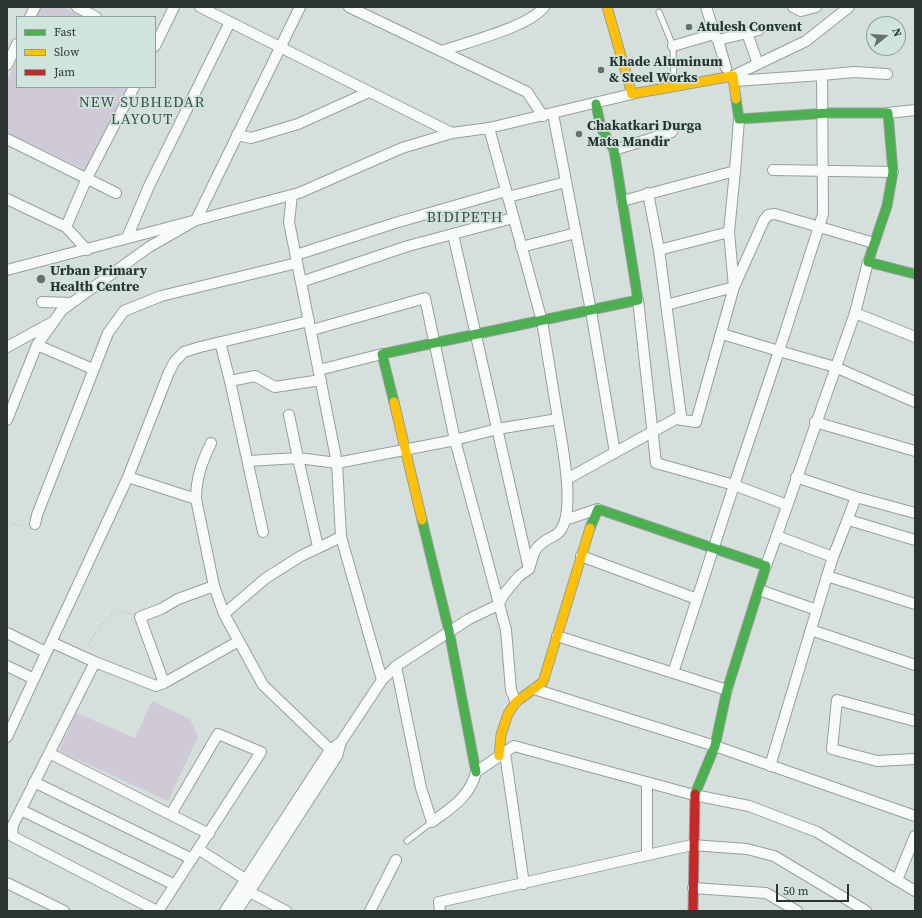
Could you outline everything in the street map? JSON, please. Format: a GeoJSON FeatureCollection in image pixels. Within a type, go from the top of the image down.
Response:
{"type":"FeatureCollection","features":[{"type":"Feature","properties":{"kind":"street"},"geometry":{"type":"LineString","coordinates":[[30,16],[35,7]]}},
{"type":"Feature","properties":{"kind":"street"},"geometry":{"type":"LineString","coordinates":[[76,7],[94,16]]}},
{"type":"Feature","properties":{"kind":"street"},"geometry":{"type":"LineString","coordinates":[[156,44],[174,7]]}},
{"type":"Feature","properties":{"kind":"street"},"geometry":{"type":"LineString","coordinates":[[200,7],[452,134]]}},
{"type":"Feature","properties":{"kind":"street"},"geometry":{"type":"LineString","coordinates":[[7,420],[37,345],[62,310],[149,247],[196,220],[300,7]]}},
{"type":"Feature","properties":{"kind":"street"},"geometry":{"type":"LineString","coordinates":[[349,7],[527,92],[543,116]]}},
{"type":"Feature","properties":{"kind":"street"},"geometry":{"type":"LineString","coordinates":[[442,51],[520,24],[544,7]]}},
{"type":"Feature","properties":{"kind":"street"},"geometry":{"type":"LineString","coordinates":[[607,7],[632,94]]}},
{"type":"Feature","properties":{"kind":"street"},"geometry":{"type":"LineString","coordinates":[[706,7],[726,68]]}},
{"type":"Feature","properties":{"kind":"street"},"geometry":{"type":"LineString","coordinates":[[792,7],[801,11],[816,7]]}},
{"type":"Feature","properties":{"kind":"street"},"geometry":{"type":"LineString","coordinates":[[734,79],[758,64],[806,41],[849,7]]}},
{"type":"Feature","properties":{"kind":"street"},"geometry":{"type":"LineString","coordinates":[[127,238],[149,186],[230,22]]}},
{"type":"Feature","properties":{"kind":"street"},"geometry":{"type":"LineString","coordinates":[[673,46],[760,30]]}},
{"type":"Feature","properties":{"kind":"street"},"geometry":{"type":"LineString","coordinates":[[747,33],[758,64]]}},
{"type":"Feature","properties":{"kind":"street"},"geometry":{"type":"LineString","coordinates":[[7,65],[16,46]]}},
{"type":"Feature","properties":{"kind":"street"},"geometry":{"type":"LineString","coordinates":[[9,269],[87,250],[127,238],[292,195],[402,148],[452,134],[489,128],[553,114],[632,94],[674,87],[734,79],[854,72],[886,74]]}},
{"type":"Feature","properties":{"kind":"street"},"geometry":{"type":"LineString","coordinates":[[673,673],[823,214],[822,75]]}},
{"type":"Feature","properties":{"kind":"street"},"geometry":{"type":"LineString","coordinates":[[734,79],[739,119],[729,232],[734,287]]}},
{"type":"Feature","properties":{"kind":"street"},"geometry":{"type":"LineString","coordinates":[[66,226],[87,178],[133,88]]}},
{"type":"Feature","properties":{"kind":"street"},"geometry":{"type":"LineString","coordinates":[[237,135],[251,138],[298,124],[370,92]]}},
{"type":"Feature","properties":{"kind":"street"},"geometry":{"type":"LineString","coordinates":[[596,104],[600,128],[605,139],[614,150],[638,300],[656,463],[734,485],[787,505]]}},
{"type":"Feature","properties":{"kind":"street"},"geometry":{"type":"LineString","coordinates":[[739,119],[823,114],[888,113],[915,110]]}},
{"type":"Feature","properties":{"kind":"street"},"geometry":{"type":"LineString","coordinates":[[693,911],[692,845],[694,795],[716,746],[727,690],[766,566],[855,313],[868,262],[887,206],[893,172],[888,113]]}},
{"type":"Feature","properties":{"kind":"street"},"geometry":{"type":"LineString","coordinates":[[553,114],[591,311],[615,453]]}},
{"type":"Feature","properties":{"kind":"street"},"geometry":{"type":"LineString","coordinates":[[225,911],[245,886],[382,680],[396,666],[449,631],[480,613],[498,605],[504,594],[520,576],[529,569],[531,557],[536,549],[560,532],[565,520],[567,479],[542,321],[489,128]]}},
{"type":"Feature","properties":{"kind":"street"},"geometry":{"type":"LineString","coordinates":[[614,150],[672,132]]}},
{"type":"Feature","properties":{"kind":"street"},"geometry":{"type":"LineString","coordinates":[[7,139],[116,193]]}},
{"type":"Feature","properties":{"kind":"street"},"geometry":{"type":"LineString","coordinates":[[773,170],[893,172]]}},
{"type":"Feature","properties":{"kind":"street"},"geometry":{"type":"LineString","coordinates":[[622,201],[735,171]]}},
{"type":"Feature","properties":{"kind":"street"},"geometry":{"type":"LineString","coordinates":[[35,524],[37,515],[108,332],[124,311],[161,296],[297,259],[395,223],[507,194],[566,182]]}},
{"type":"Feature","properties":{"kind":"street"},"geometry":{"type":"LineString","coordinates":[[567,479],[681,416],[659,250],[648,193]]}},
{"type":"Feature","properties":{"kind":"street"},"geometry":{"type":"LineString","coordinates":[[292,195],[289,222],[337,463],[341,537],[382,680]]}},
{"type":"Feature","properties":{"kind":"street"},"geometry":{"type":"LineString","coordinates":[[7,199],[66,226],[87,250]]}},
{"type":"Feature","properties":{"kind":"street"},"geometry":{"type":"LineString","coordinates":[[676,419],[696,422],[734,287],[764,220],[768,216],[775,214],[874,243]]}},
{"type":"Feature","properties":{"kind":"street"},"geometry":{"type":"LineString","coordinates":[[302,282],[408,246],[513,218]]}},
{"type":"Feature","properties":{"kind":"street"},"geometry":{"type":"LineString","coordinates":[[659,250],[729,232]]}},
{"type":"Feature","properties":{"kind":"street"},"geometry":{"type":"LineString","coordinates":[[521,247],[576,233]]}},
{"type":"Feature","properties":{"kind":"street"},"geometry":{"type":"LineString","coordinates":[[453,234],[529,569]]}},
{"type":"Feature","properties":{"kind":"street"},"geometry":{"type":"LineString","coordinates":[[868,262],[915,274]]}},
{"type":"Feature","properties":{"kind":"street"},"geometry":{"type":"LineString","coordinates":[[666,305],[734,287]]}},
{"type":"Feature","properties":{"kind":"street"},"geometry":{"type":"LineString","coordinates":[[7,737],[128,477],[175,361],[184,352],[220,342],[310,326],[425,298],[455,440],[498,605],[506,630],[512,690],[516,702]]}},
{"type":"Feature","properties":{"kind":"street"},"geometry":{"type":"LineString","coordinates":[[230,381],[255,376],[275,387],[320,375],[382,354],[434,340],[476,331],[542,321],[638,300]]}},
{"type":"Feature","properties":{"kind":"street"},"geometry":{"type":"LineString","coordinates":[[42,302],[71,304]]}},
{"type":"Feature","properties":{"kind":"street"},"geometry":{"type":"LineString","coordinates":[[855,313],[915,337]]}},
{"type":"Feature","properties":{"kind":"street"},"geometry":{"type":"LineString","coordinates":[[7,347],[53,322]]}},
{"type":"Feature","properties":{"kind":"street"},"geometry":{"type":"LineString","coordinates":[[722,334],[835,367],[915,402]]}},
{"type":"Feature","properties":{"kind":"street"},"geometry":{"type":"LineString","coordinates":[[220,342],[263,532]]}},
{"type":"Feature","properties":{"kind":"street"},"geometry":{"type":"LineString","coordinates":[[37,345],[93,369]]}},
{"type":"Feature","properties":{"kind":"street"},"geometry":{"type":"LineString","coordinates":[[382,354],[449,631],[476,772],[473,783],[462,800],[432,822],[421,788],[396,666]]}},
{"type":"Feature","properties":{"kind":"street"},"geometry":{"type":"LineString","coordinates":[[289,415],[318,547]]}},
{"type":"Feature","properties":{"kind":"street"},"geometry":{"type":"LineString","coordinates":[[248,461],[298,458],[337,463],[455,440],[497,429],[558,419]]}},
{"type":"Feature","properties":{"kind":"street"},"geometry":{"type":"LineString","coordinates":[[816,422],[915,452]]}},
{"type":"Feature","properties":{"kind":"street"},"geometry":{"type":"LineString","coordinates":[[211,443],[201,463],[196,485],[196,499],[214,586],[224,614],[263,685],[334,753]]}},
{"type":"Feature","properties":{"kind":"street"},"geometry":{"type":"LineString","coordinates":[[128,477],[196,499]]}},
{"type":"Feature","properties":{"kind":"street"},"geometry":{"type":"LineString","coordinates":[[796,478],[856,497],[915,513]]}},
{"type":"Feature","properties":{"kind":"street"},"geometry":{"type":"LineString","coordinates":[[770,766],[833,557],[856,497]]}},
{"type":"Feature","properties":{"kind":"street"},"geometry":{"type":"LineString","coordinates":[[565,520],[598,509],[611,512],[766,566]]}},
{"type":"Feature","properties":{"kind":"street"},"geometry":{"type":"LineString","coordinates":[[524,884],[502,754],[504,722],[516,702],[543,682],[589,529],[598,509]]}},
{"type":"Feature","properties":{"kind":"street"},"geometry":{"type":"LineString","coordinates":[[847,522],[852,521],[915,540]]}},
{"type":"Feature","properties":{"kind":"street"},"geometry":{"type":"LineString","coordinates":[[777,536],[833,557]]}},
{"type":"Feature","properties":{"kind":"street"},"geometry":{"type":"LineString","coordinates":[[224,614],[266,578],[318,547],[341,537]]}},
{"type":"Feature","properties":{"kind":"street"},"geometry":{"type":"LineString","coordinates":[[581,556],[697,599]]}},
{"type":"Feature","properties":{"kind":"street"},"geometry":{"type":"LineString","coordinates":[[827,576],[915,604]]}},
{"type":"Feature","properties":{"kind":"street"},"geometry":{"type":"LineString","coordinates":[[164,683],[140,617],[161,609],[178,599],[214,586]]}},
{"type":"Feature","properties":{"kind":"street"},"geometry":{"type":"LineString","coordinates":[[759,590],[817,610]]}},
{"type":"Feature","properties":{"kind":"street"},"geometry":{"type":"LineString","coordinates":[[811,630],[915,665]]}},
{"type":"Feature","properties":{"kind":"street"},"geometry":{"type":"LineString","coordinates":[[7,633],[46,652]]}},
{"type":"Feature","properties":{"kind":"street"},"geometry":{"type":"LineString","coordinates":[[557,636],[727,690]]}},
{"type":"Feature","properties":{"kind":"street"},"geometry":{"type":"LineString","coordinates":[[51,642],[95,662],[156,686],[239,641]]}},
{"type":"Feature","properties":{"kind":"street"},"geometry":{"type":"LineString","coordinates":[[95,662],[34,782],[14,825],[12,836],[158,911],[261,752],[218,734],[171,814]]}},
{"type":"Feature","properties":{"kind":"street"},"geometry":{"type":"LineString","coordinates":[[7,666],[34,679]]}},
{"type":"Feature","properties":{"kind":"street"},"geometry":{"type":"LineString","coordinates":[[534,689],[716,746],[915,816]]}},
{"type":"Feature","properties":{"kind":"street"},"geometry":{"type":"LineString","coordinates":[[915,721],[837,700],[832,749],[876,761],[915,759]]}},
{"type":"Feature","properties":{"kind":"street"},"geometry":{"type":"LineString","coordinates":[[476,772],[514,746],[694,795],[749,806],[817,832],[915,891]]}},
{"type":"Feature","properties":{"kind":"street"},"geometry":{"type":"LineString","coordinates":[[49,753],[209,834]]}},
{"type":"Feature","properties":{"kind":"street"},"geometry":{"type":"LineString","coordinates":[[34,782],[192,859]]}},
{"type":"Feature","properties":{"kind":"street"},"geometry":{"type":"LineString","coordinates":[[647,782],[647,855]]}},
{"type":"Feature","properties":{"kind":"street"},"geometry":{"type":"LineString","coordinates":[[21,810],[175,885]]}},
{"type":"Feature","properties":{"kind":"street"},"geometry":{"type":"LineString","coordinates":[[897,880],[915,836]]}},
{"type":"Feature","properties":{"kind":"street"},"geometry":{"type":"LineString","coordinates":[[440,911],[439,902],[692,845],[747,849],[774,856],[866,911]]}},
{"type":"Feature","properties":{"kind":"street"},"geometry":{"type":"LineString","coordinates":[[198,850],[245,886],[286,911]]}},
{"type":"Feature","properties":{"kind":"street"},"geometry":{"type":"LineString","coordinates":[[370,911],[396,860]]}},
{"type":"Feature","properties":{"kind":"street"},"geometry":{"type":"LineString","coordinates":[[7,883],[64,911]]}},
{"type":"Feature","properties":{"kind":"street"},"geometry":{"type":"LineString","coordinates":[[237,911],[245,886]]}},
{"type":"Feature","properties":{"kind":"street"},"geometry":{"type":"LineString","coordinates":[[692,888],[766,893],[797,911]]}},
{"type":"Feature","properties":{"kind":"lane"},"geometry":{"type":"LineString","coordinates":[[659,12],[673,46],[674,87]]}},
{"type":"Feature","properties":{"kind":"lane"},"geometry":{"type":"LineString","coordinates":[[407,841],[432,822]]}},
{"type":"Feature","properties":{"kind":"path"},"geometry":{"type":"LineString","coordinates":[[7,522],[24,526],[35,524]]}},
{"type":"Feature","properties":{"kind":"path"},"geometry":{"type":"LineString","coordinates":[[82,656],[94,633],[113,612],[118,610],[140,617]]}},
{"type":"Feature","properties":{"kind":"shaded area"},"geometry":{"type":"Polygon","coordinates":[[[41,7],[62,7],[81,16],[36,16],[41,7]]]}},
{"type":"Feature","properties":{"kind":"shaded area"},"geometry":{"type":"Polygon","coordinates":[[[16,61],[16,88],[127,88],[86,170],[7,132],[7,81],[16,61]]]}},
{"type":"Feature","properties":{"kind":"shaded area"},"geometry":{"type":"Polygon","coordinates":[[[152,701],[190,719],[198,737],[168,801],[59,751],[76,713],[135,738],[152,701]]]}},
{"type":"Feature","properties":{"kind":"traffic: fast"},"geometry":{"type":"LineString","coordinates":[[736,99],[739,119],[829,113],[888,113],[893,172],[887,206],[868,262],[915,274]]}},
{"type":"Feature","properties":{"kind":"traffic: fast"},"geometry":{"type":"LineString","coordinates":[[394,402],[382,354],[638,300],[614,150],[601,128],[596,104]]}},
{"type":"Feature","properties":{"kind":"traffic: fast"},"geometry":{"type":"LineString","coordinates":[[590,528],[598,509],[766,566],[727,690],[715,746],[695,794]]}},
{"type":"Feature","properties":{"kind":"traffic: fast"},"geometry":{"type":"LineString","coordinates":[[422,520],[449,631],[476,772]]}},
{"type":"Feature","properties":{"kind":"traffic: slow"},"geometry":{"type":"LineString","coordinates":[[607,7],[632,94],[733,76],[736,99]]}},
{"type":"Feature","properties":{"kind":"traffic: slow"},"geometry":{"type":"LineString","coordinates":[[394,402],[422,520]]}},
{"type":"Feature","properties":{"kind":"traffic: slow"},"geometry":{"type":"LineString","coordinates":[[499,756],[501,735],[508,714],[516,702],[543,682],[590,528]]}},
{"type":"Feature","properties":{"kind":"traffic: jam"},"geometry":{"type":"LineString","coordinates":[[693,911],[695,794]]}},
{"type":"Feature","properties":{"kind":"place","name":"Atulesh Convent"},"geometry":{"type":"Point","coordinates":[689,27]}},
{"type":"Feature","properties":{"kind":"place","name":"Khade Aluminum & Steel Works"},"geometry":{"type":"Point","coordinates":[601,70]}},
{"type":"Feature","properties":{"kind":"place","name":"Chakatkari Durga Mata Mandir"},"geometry":{"type":"Point","coordinates":[579,134]}},
{"type":"Feature","properties":{"kind":"place","name":"Urban Primary Health Centre"},"geometry":{"type":"Point","coordinates":[41,279]}},
{"type":"Feature","properties":{"kind":"district","name":"NEW SUBHEDAR LAYOUT"},"geometry":{"type":"Point","coordinates":[142,112]}},
{"type":"Feature","properties":{"kind":"district","name":"BIDIPETH"},"geometry":{"type":"Point","coordinates":[465,218]}}]}
